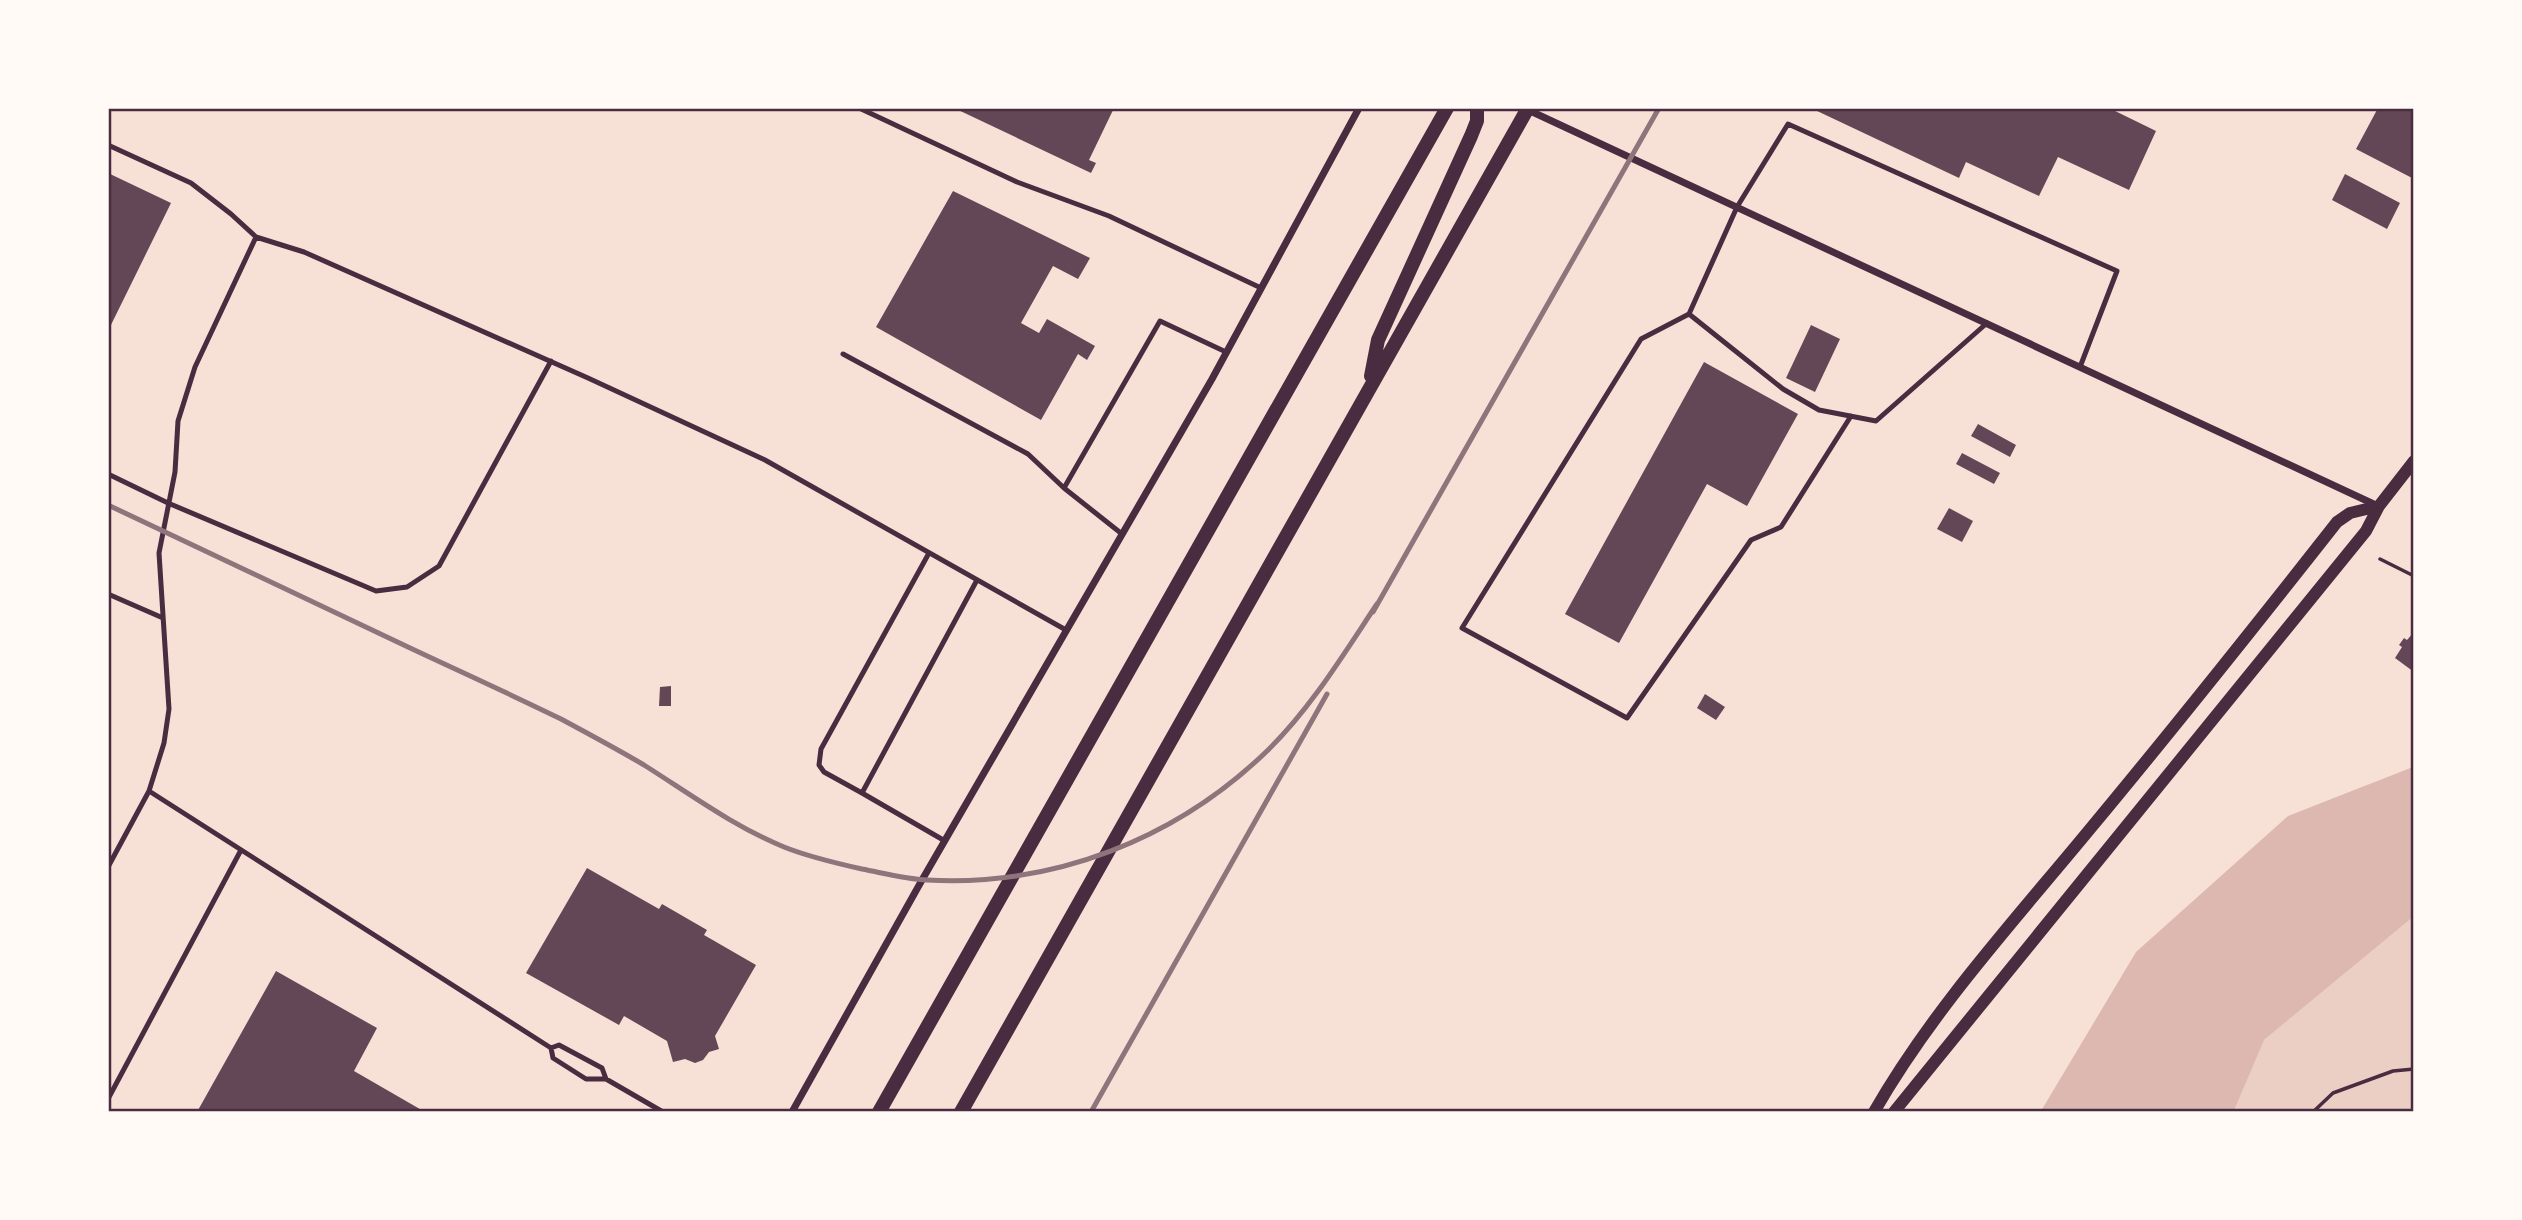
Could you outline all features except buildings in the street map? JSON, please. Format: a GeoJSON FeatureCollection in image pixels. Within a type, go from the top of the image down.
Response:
{"type":"FeatureCollection","features":[{"type":"Feature","properties":{"kind":"main road"},"geometry":{"type":"LineString","coordinates":[[879,1111],[1447,108]]}},
{"type":"Feature","properties":{"kind":"main road"},"geometry":{"type":"LineString","coordinates":[[1368,391],[1378,340],[1471,136],[1477,121],[1477,108]]}},
{"type":"Feature","properties":{"kind":"main road"},"geometry":{"type":"LineString","coordinates":[[961,1111],[1526,109]]}},
{"type":"Feature","properties":{"kind":"street"},"geometry":{"type":"LineString","coordinates":[[792,1111],[1226,352],[1359,108]]}},
{"type":"Feature","properties":{"kind":"street"},"geometry":{"type":"LineString","coordinates":[[1526,109],[2379,506]]}},
{"type":"Feature","properties":{"kind":"street"},"geometry":{"type":"LineString","coordinates":[[1894,1111],[2366,531],[2379,506],[2413,461]]}},
{"type":"Feature","properties":{"kind":"street"},"geometry":{"type":"LineString","coordinates":[[1874,1111],[1926,1031],[1978,964],[2183,717],[2337,522],[2350,513],[2379,506]]}},
{"type":"Feature","properties":{"kind":"lane"},"geometry":{"type":"LineString","coordinates":[[859,108],[1017,181],[1109,216],[1261,288]]}},
{"type":"Feature","properties":{"kind":"lane"},"geometry":{"type":"LineString","coordinates":[[1851,416],[1781,527],[1751,540],[1627,718],[1462,628],[1642,340],[1689,314],[1737,207],[1788,124],[2117,271],[2080,367]]}},
{"type":"Feature","properties":{"kind":"lane"},"geometry":{"type":"LineString","coordinates":[[108,145],[191,183],[256,237],[304,252],[551,361],[765,460],[1066,630]]}},
{"type":"Feature","properties":{"kind":"lane"},"geometry":{"type":"LineString","coordinates":[[108,867],[149,791],[163,743],[169,709],[159,552],[175,472],[178,421],[195,366],[256,237]]}},
{"type":"Feature","properties":{"kind":"lane"},"geometry":{"type":"LineString","coordinates":[[1689,314],[1783,389],[1819,410],[1875,421],[1987,323]]}},
{"type":"Feature","properties":{"kind":"lane"},"geometry":{"type":"LineString","coordinates":[[1064,488],[1160,321],[1226,352]]}},
{"type":"Feature","properties":{"kind":"lane"},"geometry":{"type":"LineString","coordinates":[[844,354],[1028,454],[1064,488],[1122,534]]}},
{"type":"Feature","properties":{"kind":"lane"},"geometry":{"type":"LineString","coordinates":[[108,474],[168,503],[376,591],[407,587],[439,566],[551,361]]}},
{"type":"Feature","properties":{"kind":"lane"},"geometry":{"type":"LineString","coordinates":[[929,552],[821,749],[819,765],[824,772],[945,841]]}},
{"type":"Feature","properties":{"kind":"lane"},"geometry":{"type":"LineString","coordinates":[[862,793],[977,580]]}},
{"type":"Feature","properties":{"kind":"lane"},"geometry":{"type":"LineString","coordinates":[[108,594],[163,618]]}},
{"type":"Feature","properties":{"kind":"lane"},"geometry":{"type":"LineString","coordinates":[[149,791],[551,1048],[553,1058],[586,1079],[606,1079],[663,1111]]}},
{"type":"Feature","properties":{"kind":"lane"},"geometry":{"type":"LineString","coordinates":[[108,1099],[241,850]]}},
{"type":"Feature","properties":{"kind":"lane"},"geometry":{"type":"LineString","coordinates":[[551,1048],[559,1045],[579,1054],[602,1068],[606,1079]]}},
{"type":"Feature","properties":{"kind":"path"},"geometry":{"type":"LineString","coordinates":[[2379,559],[2413,576]]}},
{"type":"Feature","properties":{"kind":"path"},"geometry":{"type":"LineString","coordinates":[[2313,1111],[2333,1093],[2393,1071],[2413,1069]]}},
{"type":"Feature","properties":{"kind":"shaded area"},"geometry":{"type":"Polygon","coordinates":[[[2413,767],[2413,917],[2264,1040],[2234,1111],[2041,1111],[2136,952],[2288,816],[2413,767]]]}},
{"type":"Feature","properties":{"kind":"shaded area"},"geometry":{"type":"Polygon","coordinates":[[[2413,917],[2413,1111],[2234,1112],[2263,1041],[2413,917]]]}},
{"type":"Feature","properties":{"kind":"railway"},"geometry":{"type":"LineString","coordinates":[[1373,612],[1659,108]]}},
{"type":"Feature","properties":{"kind":"railway"},"geometry":{"type":"LineString","coordinates":[[108,505],[561,719],[644,765],[765,839],[822,860],[919,879],[974,880],[1021,875],[1066,865],[1111,851],[1153,832],[1193,809],[1231,782],[1283,734],[1326,680],[1377,604]]}},
{"type":"Feature","properties":{"kind":"railway"},"geometry":{"type":"LineString","coordinates":[[1091,1112],[1327,694]]}}]}
